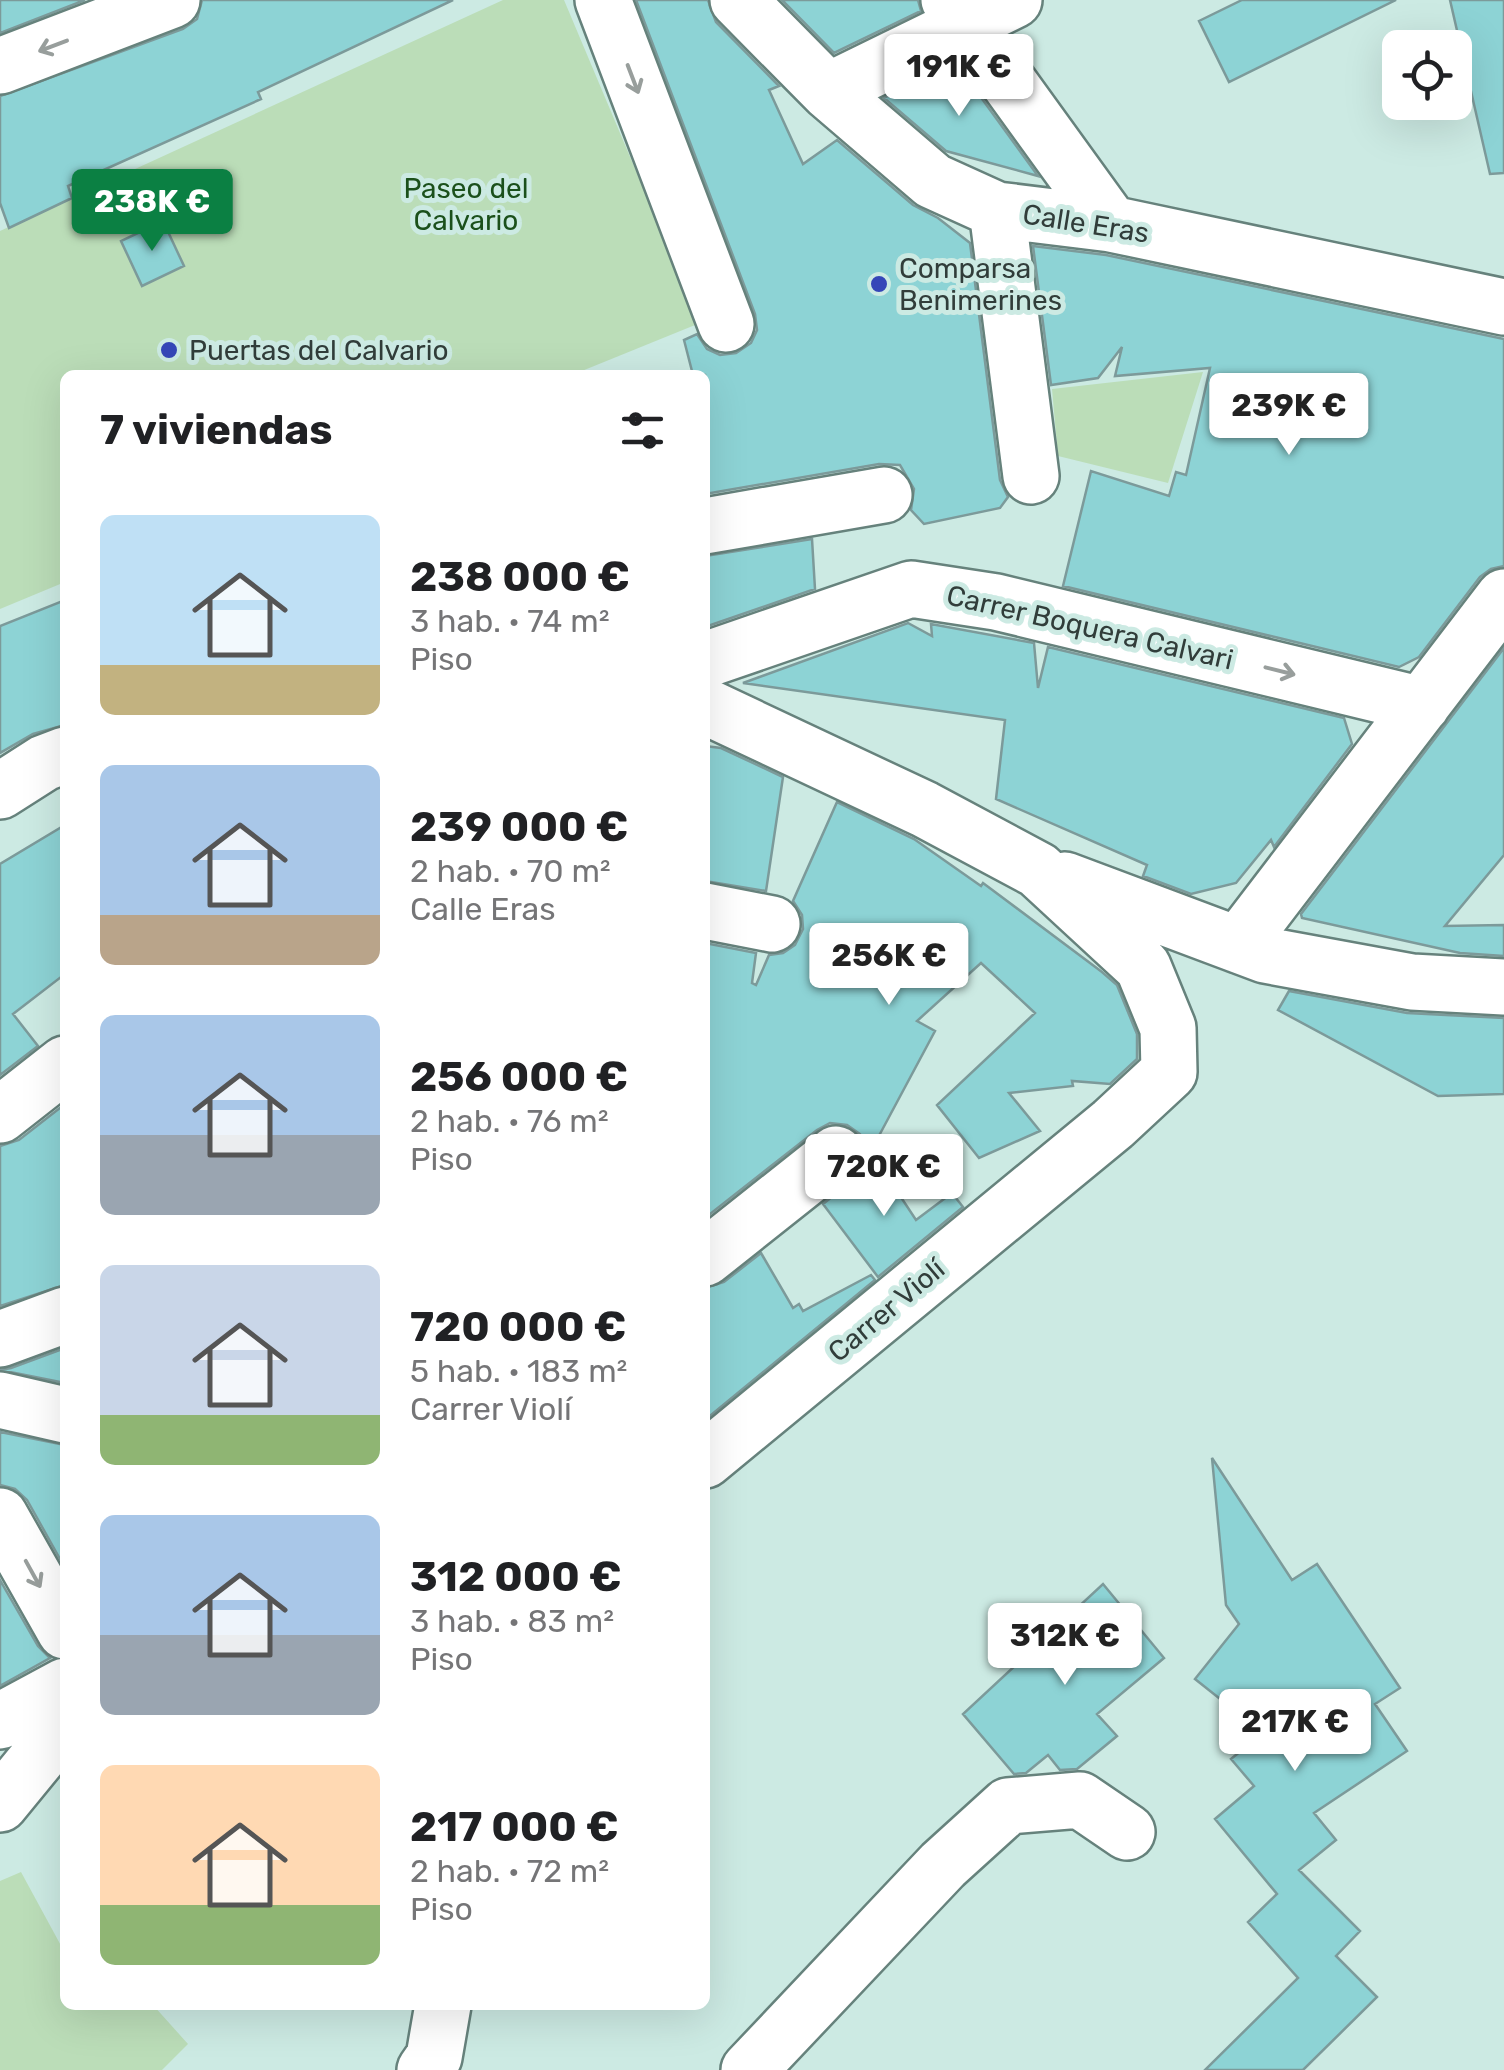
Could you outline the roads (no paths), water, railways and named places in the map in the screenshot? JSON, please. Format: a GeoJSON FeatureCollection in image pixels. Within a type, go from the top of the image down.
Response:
{"type":"FeatureCollection","features":[{"type":"Feature","properties":{"kind":"street"},"geometry":{"type":"LineString","coordinates":[[0,66],[98,14],[172,0]]}},
{"type":"Feature","properties":{"kind":"street"},"geometry":{"type":"LineString","coordinates":[[603,0],[726,324]]}},
{"type":"Feature","properties":{"kind":"street","name":"Calle Eras"},"geometry":{"type":"LineString","coordinates":[[738,0],[828,92],[933,181],[997,210],[1110,224],[1504,307]]}},
{"type":"Feature","properties":{"kind":"street"},"geometry":{"type":"LineString","coordinates":[[828,92],[957,12],[1014,0]]}},
{"type":"Feature","properties":{"kind":"street"},"geometry":{"type":"LineString","coordinates":[[957,12],[1110,224]]}},
{"type":"Feature","properties":{"kind":"street"},"geometry":{"type":"LineString","coordinates":[[997,210],[1032,476]]}},
{"type":"Feature","properties":{"kind":"street"},"geometry":{"type":"LineString","coordinates":[[710,525],[884,495]]}},
{"type":"Feature","properties":{"kind":"street","name":"Carrer Boquera Calvari"},"geometry":{"type":"LineString","coordinates":[[710,658],[911,589],[996,602],[1422,705]]}},
{"type":"Feature","properties":{"kind":"street"},"geometry":{"type":"LineString","coordinates":[[1238,945],[1504,597]]}},
{"type":"Feature","properties":{"kind":"street"},"geometry":{"type":"LineString","coordinates":[[710,708],[924,809],[1038,870],[1265,955],[1412,982],[1504,987]]}},
{"type":"Feature","properties":{"kind":"street","name":"Carrer Violí"},"geometry":{"type":"LineString","coordinates":[[710,1456],[1169,1072],[1168,1028],[1143,966],[1038,870]]}},
{"type":"Feature","properties":{"kind":"street"},"geometry":{"type":"LineString","coordinates":[[710,912],[772,924]]}},
{"type":"Feature","properties":{"kind":"street"},"geometry":{"type":"LineString","coordinates":[[0,1115],[60,1068]]}},
{"type":"Feature","properties":{"kind":"street"},"geometry":{"type":"LineString","coordinates":[[710,1254],[836,1154]]}},
{"type":"Feature","properties":{"kind":"street"},"geometry":{"type":"LineString","coordinates":[[0,1339],[60,1318]]}},
{"type":"Feature","properties":{"kind":"street"},"geometry":{"type":"LineString","coordinates":[[0,1400],[60,1415]]}},
{"type":"Feature","properties":{"kind":"street"},"geometry":{"type":"LineString","coordinates":[[0,1516],[60,1622]]}},
{"type":"Feature","properties":{"kind":"street"},"geometry":{"type":"LineString","coordinates":[[0,1721],[60,1689]]}},
{"type":"Feature","properties":{"kind":"street"},"geometry":{"type":"LineString","coordinates":[[0,1804],[50,1743],[60,1724]]}},
{"type":"Feature","properties":{"kind":"street"},"geometry":{"type":"LineString","coordinates":[[749,2070],[943,1865],[1008,1806],[1080,1800],[1127,1832]]}},
{"type":"Feature","properties":{"kind":"street"},"geometry":{"type":"LineString","coordinates":[[425,2070],[434,2057],[442,2010]]}},
{"type":"Feature","properties":{"kind":"place","name":"Comparsa Benimerines"},"geometry":{"type":"Point","coordinates":[879,284]}},
{"type":"Feature","properties":{"kind":"place","name":"Puertas del Calvario"},"geometry":{"type":"Point","coordinates":[169,350]}},
{"type":"Feature","properties":{"kind":"park label","name":"Paseo del Calvario"},"geometry":{"type":"Point","coordinates":[466,204]}}]}
